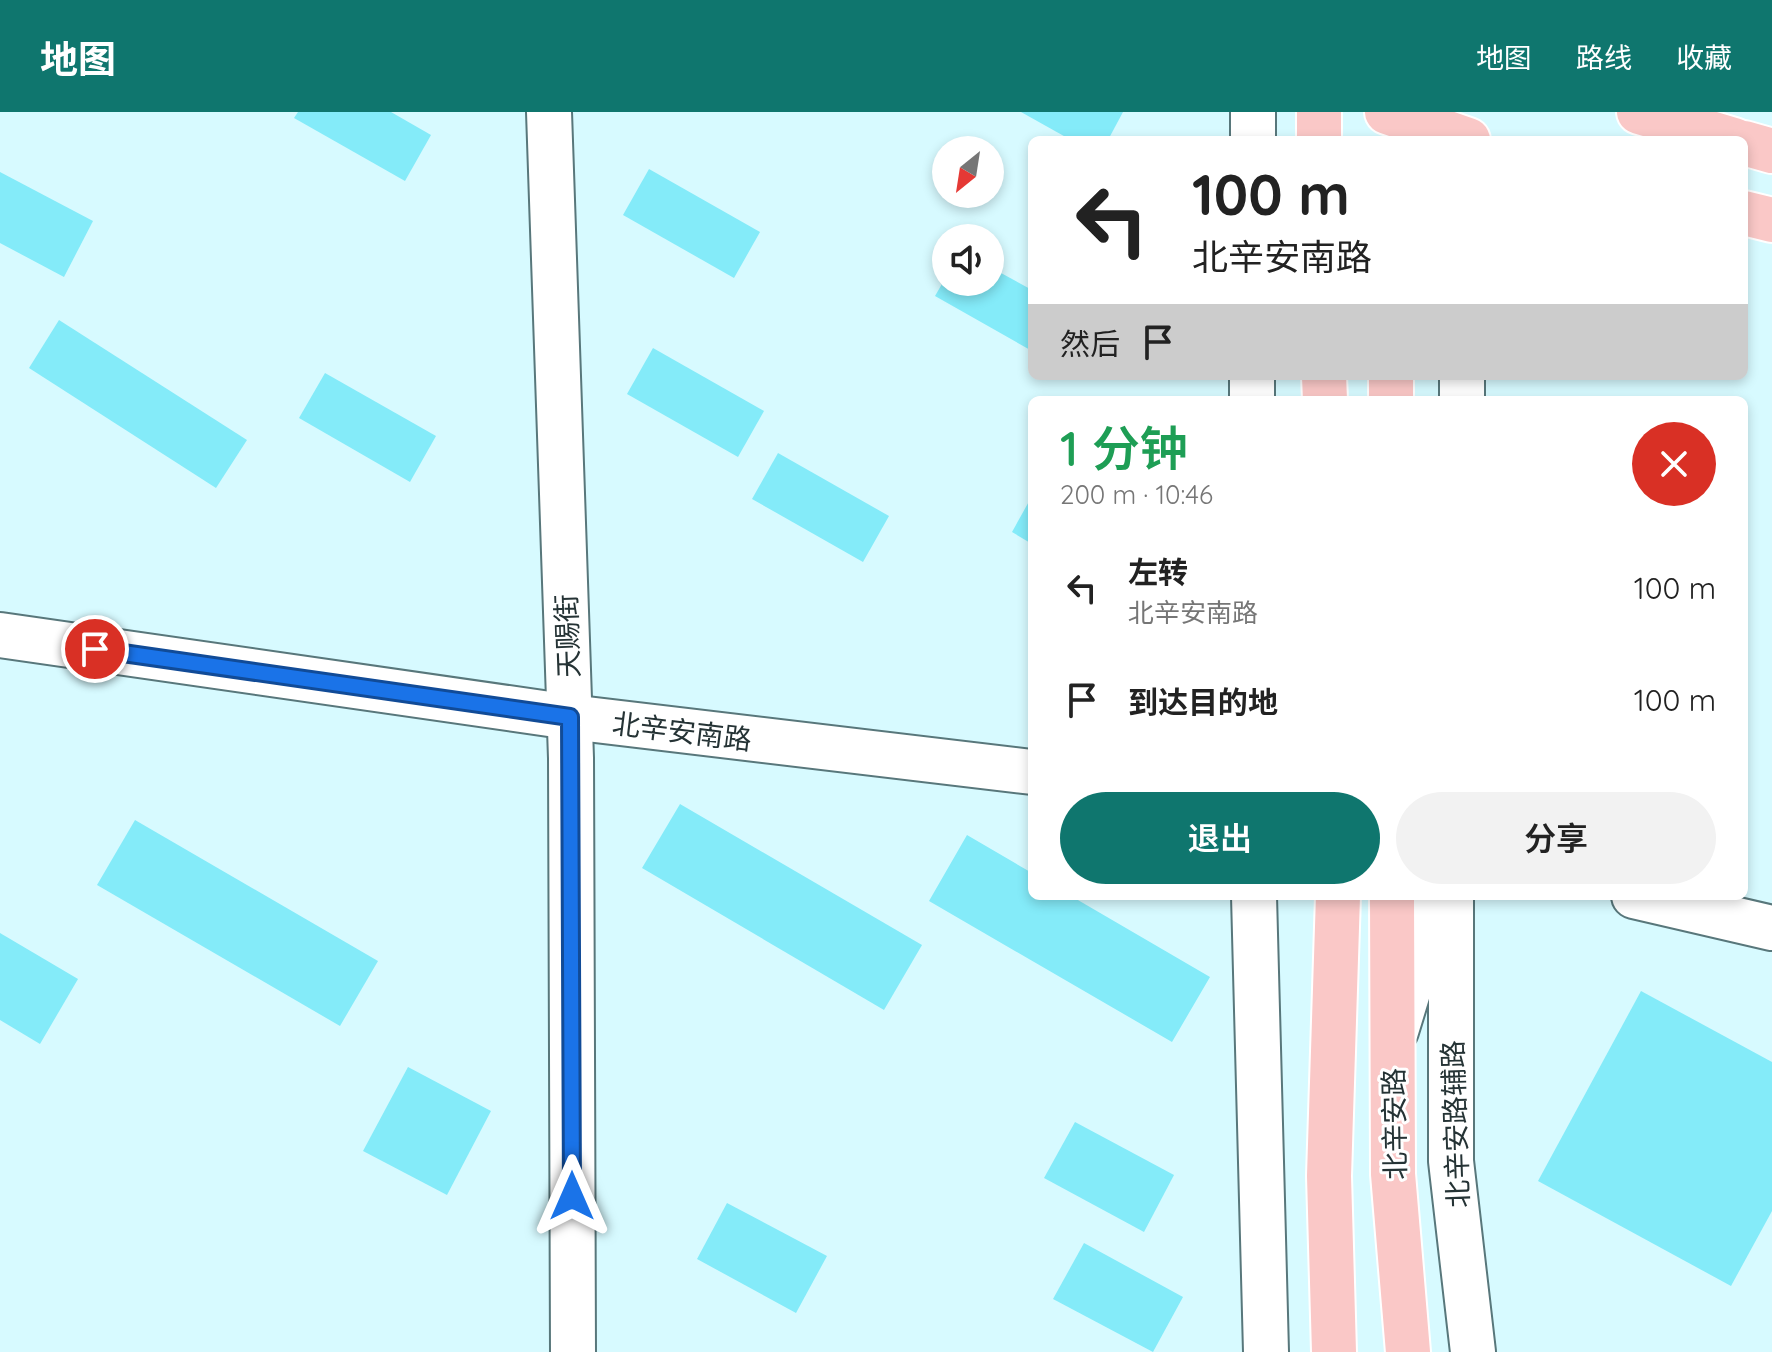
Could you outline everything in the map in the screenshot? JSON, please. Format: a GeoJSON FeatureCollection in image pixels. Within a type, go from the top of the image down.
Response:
{"type":"FeatureCollection","features":[{"type":"Feature","properties":{"kind":"main road"},"geometry":{"type":"LineString","coordinates":[[1319,112],[1319,136]]}},
{"type":"Feature","properties":{"kind":"main road"},"geometry":{"type":"LineString","coordinates":[[1639,112],[1720,136]]}},
{"type":"Feature","properties":{"kind":"main road"},"geometry":{"type":"LineString","coordinates":[[1389,119],[1460,132]]}},
{"type":"Feature","properties":{"kind":"main road"},"geometry":{"type":"LineString","coordinates":[[1748,144],[1772,151]]}},
{"type":"Feature","properties":{"kind":"main road"},"geometry":{"type":"LineString","coordinates":[[1748,214],[1772,220]]}},
{"type":"Feature","properties":{"kind":"main road"},"geometry":{"type":"LineString","coordinates":[[1334,1352],[1329,1176],[1338,900]]}},
{"type":"Feature","properties":{"kind":"main road","name":"北辛安路"},"geometry":{"type":"LineString","coordinates":[[1392,900],[1393,1174],[1408,1352]]}},
{"type":"Feature","properties":{"kind":"street","name":"天赐街"},"geometry":{"type":"LineString","coordinates":[[549,112],[570,717],[573,1352]]}},
{"type":"Feature","properties":{"kind":"street"},"geometry":{"type":"LineString","coordinates":[[1253,112],[1253,136]]}},
{"type":"Feature","properties":{"kind":"street","name":"北辛安南路"},"geometry":{"type":"LineString","coordinates":[[0,635],[570,717],[1028,772]]}},
{"type":"Feature","properties":{"kind":"street"},"geometry":{"type":"LineString","coordinates":[[1254,900],[1266,1352]]}},
{"type":"Feature","properties":{"kind":"street"},"geometry":{"type":"LineString","coordinates":[[1392,1045],[1436,900]]}},
{"type":"Feature","properties":{"kind":"street","name":"北辛安路辅路"},"geometry":{"type":"LineString","coordinates":[[1451,900],[1451,1161],[1473,1352]]}},
{"type":"Feature","properties":{"kind":"street"},"geometry":{"type":"LineString","coordinates":[[1651,900],[1772,928]]}},
{"type":"Feature","properties":{"kind":"building"},"geometry":{"type":"Polygon","coordinates":[[[298,112],[391,112],[431,135],[405,181],[294,118],[298,112]]]}},
{"type":"Feature","properties":{"kind":"building"},"geometry":{"type":"Polygon","coordinates":[[[1021,112],[1123,112],[1110,136],[1064,136],[1021,112]]]}},
{"type":"Feature","properties":{"kind":"building"},"geometry":{"type":"Polygon","coordinates":[[[649,169],[760,232],[734,278],[623,215],[649,169]]]}},
{"type":"Feature","properties":{"kind":"building"},"geometry":{"type":"Polygon","coordinates":[[[0,172],[93,221],[64,277],[0,243],[0,172]]]}},
{"type":"Feature","properties":{"kind":"building"},"geometry":{"type":"Polygon","coordinates":[[[1004,275],[1028,288],[1028,349],[935,296],[1004,296],[1004,275]]]}},
{"type":"Feature","properties":{"kind":"building"},"geometry":{"type":"Polygon","coordinates":[[[59,320],[247,440],[216,488],[29,368],[59,320]]]}},
{"type":"Feature","properties":{"kind":"building"},"geometry":{"type":"Polygon","coordinates":[[[653,348],[764,411],[738,457],[627,394],[653,348]]]}},
{"type":"Feature","properties":{"kind":"building"},"geometry":{"type":"Polygon","coordinates":[[[325,373],[436,436],[410,482],[299,418],[325,373]]]}},
{"type":"Feature","properties":{"kind":"building"},"geometry":{"type":"Polygon","coordinates":[[[778,453],[889,516],[863,562],[752,499],[778,453]]]}},
{"type":"Feature","properties":{"kind":"building"},"geometry":{"type":"Polygon","coordinates":[[[1028,503],[1028,542],[1012,532],[1028,503]]]}},
{"type":"Feature","properties":{"kind":"building"},"geometry":{"type":"Polygon","coordinates":[[[680,804],[922,945],[884,1010],[642,868],[680,804]]]}},
{"type":"Feature","properties":{"kind":"building"},"geometry":{"type":"Polygon","coordinates":[[[135,820],[378,961],[340,1026],[97,885],[135,820]]]}},
{"type":"Feature","properties":{"kind":"building"},"geometry":{"type":"Polygon","coordinates":[[[967,835],[1028,871],[1028,900],[1078,900],[1210,977],[1172,1042],[929,901],[967,835]]]}},
{"type":"Feature","properties":{"kind":"building"},"geometry":{"type":"Polygon","coordinates":[[[0,933],[78,979],[40,1044],[0,1020],[0,933]]]}},
{"type":"Feature","properties":{"kind":"building"},"geometry":{"type":"Polygon","coordinates":[[[1641,991],[1772,1062],[1772,1211],[1731,1286],[1538,1181],[1641,991]]]}},
{"type":"Feature","properties":{"kind":"building"},"geometry":{"type":"Polygon","coordinates":[[[408,1067],[491,1111],[447,1195],[363,1151],[408,1067]]]}},
{"type":"Feature","properties":{"kind":"building"},"geometry":{"type":"Polygon","coordinates":[[[1075,1122],[1174,1175],[1144,1232],[1044,1178],[1075,1122]]]}},
{"type":"Feature","properties":{"kind":"building"},"geometry":{"type":"Polygon","coordinates":[[[727,1203],[827,1256],[796,1313],[697,1259],[727,1203]]]}},
{"type":"Feature","properties":{"kind":"building"},"geometry":{"type":"Polygon","coordinates":[[[1084,1243],[1183,1297],[1153,1352],[1053,1299],[1084,1243]]]}},
{"type":"Feature","properties":{"kind":"route"},"geometry":{"type":"LineString","coordinates":[[95,649],[570,717],[572,1196]]}}]}
